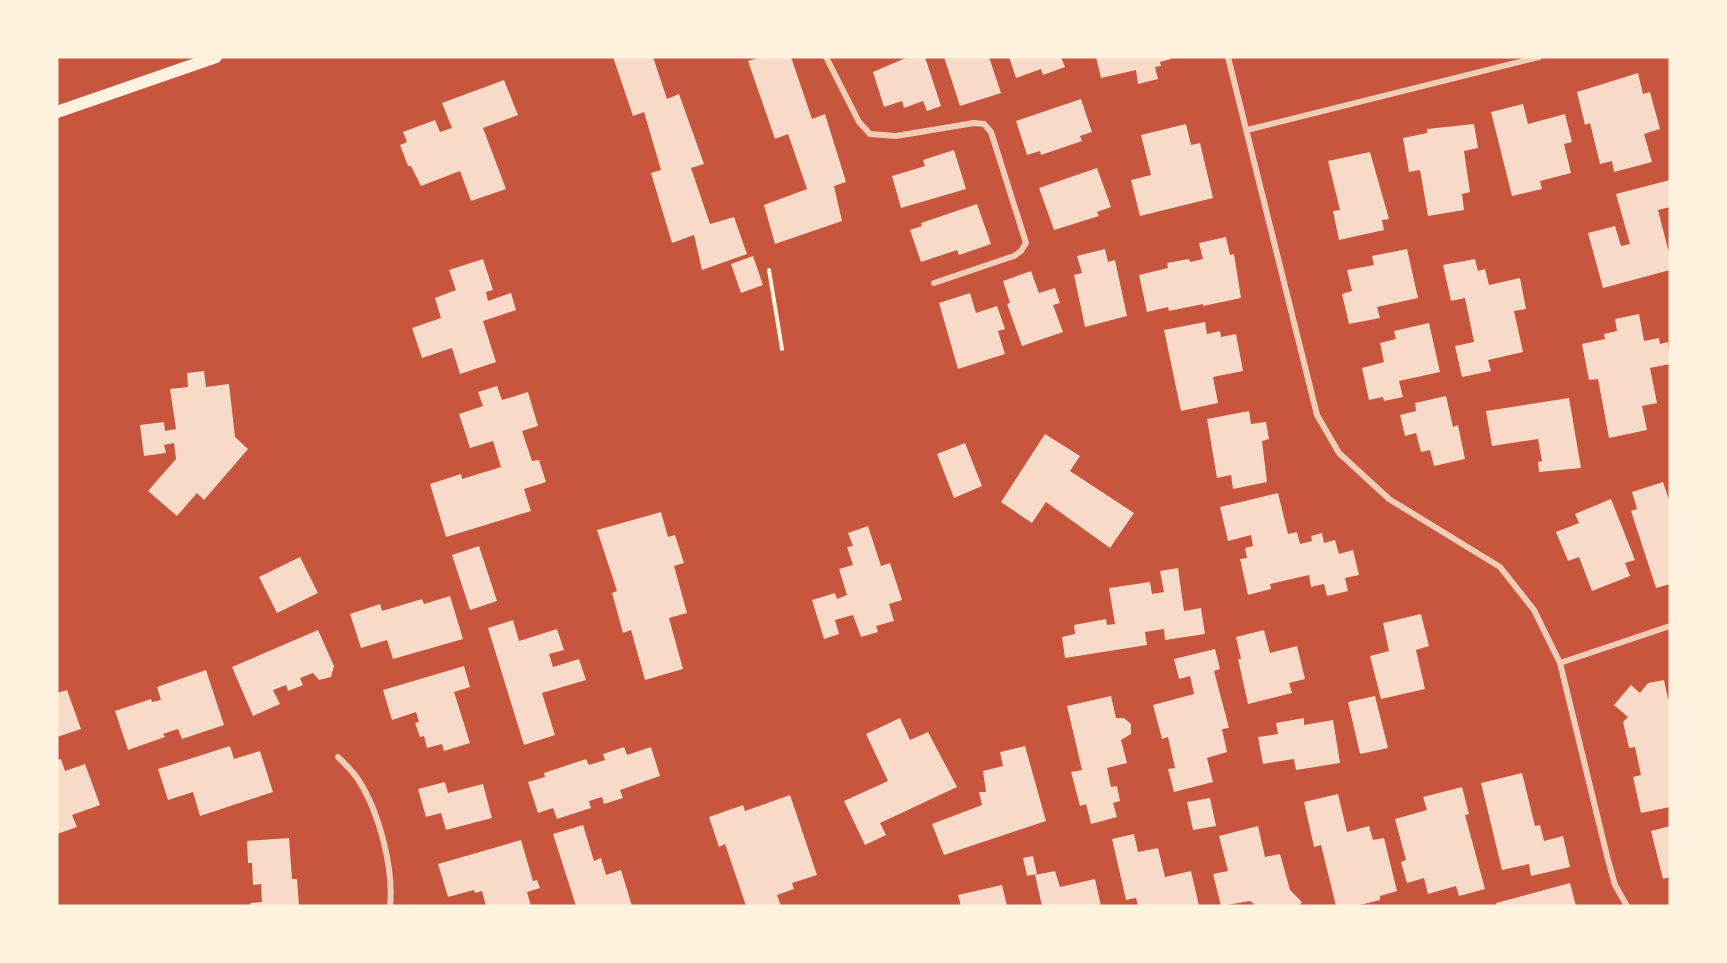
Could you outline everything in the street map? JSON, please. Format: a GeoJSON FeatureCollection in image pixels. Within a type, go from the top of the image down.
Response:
{"type":"FeatureCollection","features":[{"type":"Feature","properties":{"kind":"main road"},"geometry":{"type":"LineString","coordinates":[[57,112],[216,57]]}},
{"type":"Feature","properties":{"kind":"street"},"geometry":{"type":"LineString","coordinates":[[826,57],[859,122],[870,134],[896,136],[974,123],[984,124],[991,132],[1026,243],[1014,256],[934,283]]}},
{"type":"Feature","properties":{"kind":"street"},"geometry":{"type":"LineString","coordinates":[[1228,57],[1317,415],[1339,453],[1389,499],[1500,567],[1534,610],[1560,663],[1608,860],[1615,885],[1627,906]]}},
{"type":"Feature","properties":{"kind":"street"},"geometry":{"type":"LineString","coordinates":[[1247,130],[1539,57]]}},
{"type":"Feature","properties":{"kind":"street"},"geometry":{"type":"LineString","coordinates":[[1560,663],[1670,626]]}},
{"type":"Feature","properties":{"kind":"street"},"geometry":{"type":"LineString","coordinates":[[338,757],[358,778],[369,801],[389,869],[390,906]]}},
{"type":"Feature","properties":{"kind":"path"},"geometry":{"type":"LineString","coordinates":[[769,270],[782,349]]}},
{"type":"Feature","properties":{"kind":"building"},"geometry":{"type":"Polygon","coordinates":[[[613,57],[653,57],[667,99],[679,94],[704,164],[691,168],[710,224],[734,217],[747,254],[702,270],[694,235],[672,243],[651,173],[661,170],[644,112],[633,116],[613,57]]]}},
{"type":"Feature","properties":{"kind":"building"},"geometry":{"type":"Polygon","coordinates":[[[761,57],[791,57],[812,119],[825,114],[846,182],[834,186],[842,221],[775,244],[764,205],[807,189],[788,134],[775,139],[748,61],[761,57]]]}},
{"type":"Feature","properties":{"kind":"building"},"geometry":{"type":"Polygon","coordinates":[[[908,57],[925,57],[941,106],[927,111],[923,101],[904,108],[902,101],[884,107],[873,72],[908,57]]]}},
{"type":"Feature","properties":{"kind":"building"},"geometry":{"type":"Polygon","coordinates":[[[944,57],[989,57],[1001,93],[960,106],[944,57]]]}},
{"type":"Feature","properties":{"kind":"building"},"geometry":{"type":"Polygon","coordinates":[[[1009,57],[1061,57],[1065,67],[1043,75],[1041,69],[1016,78],[1009,57]]]}},
{"type":"Feature","properties":{"kind":"building"},"geometry":{"type":"Polygon","coordinates":[[[1096,57],[1170,57],[1171,59],[1160,62],[1161,66],[1155,67],[1158,79],[1138,84],[1136,70],[1101,78],[1096,57]]]}},
{"type":"Feature","properties":{"kind":"building"},"geometry":{"type":"Polygon","coordinates":[[[1638,73],[1643,94],[1650,92],[1660,129],[1644,134],[1652,162],[1614,172],[1612,161],[1600,164],[1590,123],[1585,125],[1577,92],[1638,73]]]}},
{"type":"Feature","properties":{"kind":"building"},"geometry":{"type":"Polygon","coordinates":[[[504,80],[518,115],[483,128],[506,189],[471,201],[460,171],[421,186],[411,166],[408,166],[400,145],[407,142],[403,132],[435,120],[440,132],[452,128],[442,103],[504,80]]]}},
{"type":"Feature","properties":{"kind":"building"},"geometry":{"type":"Polygon","coordinates":[[[1081,99],[1092,132],[1080,136],[1082,141],[1041,155],[1040,151],[1027,155],[1016,121],[1081,99]]]}},
{"type":"Feature","properties":{"kind":"building"},"geometry":{"type":"Polygon","coordinates":[[[1523,104],[1528,124],[1565,114],[1572,142],[1564,144],[1571,173],[1540,181],[1542,189],[1512,196],[1491,112],[1523,104]]]}},
{"type":"Feature","properties":{"kind":"building"},"geometry":{"type":"Polygon","coordinates":[[[1186,124],[1191,145],[1200,143],[1213,198],[1140,216],[1131,180],[1151,175],[1141,135],[1186,124]]]}},
{"type":"Feature","properties":{"kind":"building"},"geometry":{"type":"Polygon","coordinates":[[[1474,124],[1478,148],[1464,151],[1470,192],[1462,194],[1464,210],[1428,216],[1420,170],[1409,172],[1403,138],[1427,133],[1427,129],[1474,124]]]}},
{"type":"Feature","properties":{"kind":"building"},"geometry":{"type":"Polygon","coordinates":[[[954,150],[966,189],[901,208],[892,176],[925,166],[923,160],[954,150]]]}},
{"type":"Feature","properties":{"kind":"building"},"geometry":{"type":"Polygon","coordinates":[[[1370,152],[1389,219],[1382,220],[1384,230],[1339,240],[1333,211],[1340,210],[1328,161],[1370,152]]]}},
{"type":"Feature","properties":{"kind":"building"},"geometry":{"type":"Polygon","coordinates":[[[1097,168],[1111,207],[1097,212],[1099,216],[1054,230],[1039,188],[1097,168]]]}},
{"type":"Feature","properties":{"kind":"building"},"geometry":{"type":"Polygon","coordinates":[[[1670,180],[1670,207],[1658,210],[1670,257],[1670,270],[1603,288],[1588,233],[1615,226],[1621,246],[1630,244],[1616,194],[1670,180]]]}},
{"type":"Feature","properties":{"kind":"building"},"geometry":{"type":"Polygon","coordinates":[[[977,204],[991,244],[959,255],[957,250],[921,262],[910,230],[922,226],[921,223],[977,204]]]}},
{"type":"Feature","properties":{"kind":"building"},"geometry":{"type":"Polygon","coordinates":[[[1226,237],[1230,255],[1234,254],[1241,298],[1203,306],[1203,304],[1169,311],[1168,307],[1147,312],[1139,275],[1168,268],[1167,263],[1203,259],[1199,243],[1226,237]]]}},
{"type":"Feature","properties":{"kind":"building"},"geometry":{"type":"Polygon","coordinates":[[[1105,249],[1108,262],[1115,260],[1127,316],[1085,327],[1074,275],[1082,273],[1077,256],[1105,249]]]}},
{"type":"Feature","properties":{"kind":"building"},"geometry":{"type":"Polygon","coordinates":[[[1407,249],[1418,298],[1377,307],[1380,318],[1349,324],[1342,294],[1352,291],[1347,270],[1374,265],[1372,256],[1407,249]]]}},
{"type":"Feature","properties":{"kind":"building"},"geometry":{"type":"Polygon","coordinates":[[[753,256],[763,285],[741,293],[731,264],[753,256]]]}},
{"type":"Feature","properties":{"kind":"building"},"geometry":{"type":"Polygon","coordinates":[[[483,259],[493,290],[486,292],[488,301],[511,293],[516,310],[483,321],[496,362],[460,374],[452,348],[422,358],[412,328],[441,318],[435,298],[456,290],[449,270],[483,259]]]}},
{"type":"Feature","properties":{"kind":"building"},"geometry":{"type":"Polygon","coordinates":[[[1475,259],[1478,271],[1485,269],[1489,285],[1520,278],[1526,309],[1514,311],[1523,352],[1488,360],[1491,371],[1462,377],[1455,346],[1474,342],[1465,298],[1451,301],[1443,265],[1475,259]]]}},
{"type":"Feature","properties":{"kind":"building"},"geometry":{"type":"Polygon","coordinates":[[[1031,271],[1039,293],[1055,288],[1060,303],[1053,305],[1063,332],[1022,346],[1007,304],[1010,303],[1003,281],[1031,271]]]}},
{"type":"Feature","properties":{"kind":"building"},"geometry":{"type":"Polygon","coordinates":[[[970,293],[976,313],[997,306],[1005,329],[998,331],[1005,354],[958,369],[939,303],[970,293]]]}},
{"type":"Feature","properties":{"kind":"building"},"geometry":{"type":"Polygon","coordinates":[[[1639,314],[1644,341],[1659,338],[1660,344],[1668,342],[1670,364],[1650,368],[1657,403],[1642,406],[1647,430],[1609,438],[1598,379],[1589,380],[1582,344],[1605,339],[1604,334],[1617,331],[1615,319],[1639,314]]]}},
{"type":"Feature","properties":{"kind":"building"},"geometry":{"type":"Polygon","coordinates":[[[1205,322],[1207,334],[1220,331],[1221,337],[1236,334],[1243,371],[1213,377],[1218,403],[1181,411],[1164,330],[1205,322]]]}},
{"type":"Feature","properties":{"kind":"building"},"geometry":{"type":"Polygon","coordinates":[[[1429,323],[1440,372],[1399,381],[1403,397],[1384,401],[1383,397],[1369,400],[1362,368],[1384,362],[1380,343],[1396,339],[1394,331],[1429,323]]]}},
{"type":"Feature","properties":{"kind":"building"},"geometry":{"type":"Polygon","coordinates":[[[204,371],[206,387],[229,384],[235,437],[248,449],[204,500],[197,493],[177,516],[148,491],[176,459],[174,443],[164,445],[166,453],[144,456],[140,425],[164,422],[165,431],[176,429],[170,389],[188,387],[187,373],[204,371]]]}},
{"type":"Feature","properties":{"kind":"building"},"geometry":{"type":"Polygon","coordinates":[[[497,386],[502,400],[528,392],[538,426],[522,431],[532,461],[539,460],[546,482],[524,489],[531,511],[446,537],[430,484],[461,474],[462,479],[501,467],[493,441],[470,448],[459,414],[483,406],[478,392],[497,386]]]}},
{"type":"Feature","properties":{"kind":"building"},"geometry":{"type":"Polygon","coordinates":[[[1446,396],[1453,427],[1458,425],[1465,459],[1434,466],[1430,450],[1421,452],[1416,433],[1405,436],[1400,415],[1416,411],[1415,403],[1446,396]]]}},
{"type":"Feature","properties":{"kind":"building"},"geometry":{"type":"Polygon","coordinates":[[[1569,398],[1581,468],[1539,472],[1538,462],[1542,461],[1538,439],[1492,446],[1486,411],[1569,398]]]}},
{"type":"Feature","properties":{"kind":"building"},"geometry":{"type":"Polygon","coordinates":[[[1249,411],[1251,424],[1266,422],[1269,439],[1262,441],[1267,482],[1233,489],[1231,475],[1217,478],[1207,419],[1249,411]]]}},
{"type":"Feature","properties":{"kind":"building"},"geometry":{"type":"Polygon","coordinates":[[[1045,434],[1080,456],[1070,471],[1134,513],[1110,548],[1046,502],[1032,523],[1001,502],[1045,434]]]}},
{"type":"Feature","properties":{"kind":"building"},"geometry":{"type":"Polygon","coordinates":[[[965,443],[982,486],[954,498],[937,454],[965,443]]]}},
{"type":"Feature","properties":{"kind":"building"},"geometry":{"type":"Polygon","coordinates":[[[1663,482],[1670,503],[1670,584],[1656,588],[1631,511],[1637,509],[1632,492],[1663,482]]]}},
{"type":"Feature","properties":{"kind":"building"},"geometry":{"type":"Polygon","coordinates":[[[1278,493],[1288,534],[1297,532],[1300,544],[1312,541],[1311,536],[1322,533],[1324,543],[1335,540],[1339,554],[1353,550],[1359,575],[1345,578],[1348,591],[1327,596],[1324,584],[1311,587],[1309,575],[1270,584],[1271,589],[1248,595],[1240,559],[1247,558],[1245,548],[1253,546],[1251,535],[1228,541],[1220,507],[1278,493]]]}},
{"type":"Feature","properties":{"kind":"building"},"geometry":{"type":"Polygon","coordinates":[[[1611,499],[1635,560],[1625,563],[1630,576],[1592,591],[1579,557],[1568,561],[1556,532],[1579,523],[1575,514],[1611,499]]]}},
{"type":"Feature","properties":{"kind":"building"},"geometry":{"type":"Polygon","coordinates":[[[661,512],[668,537],[675,535],[684,563],[674,566],[687,613],[669,618],[683,669],[645,680],[631,630],[623,633],[612,593],[617,591],[597,530],[661,512]]]}},
{"type":"Feature","properties":{"kind":"building"},"geometry":{"type":"Polygon","coordinates":[[[868,526],[881,566],[890,563],[902,600],[889,604],[894,621],[876,626],[878,632],[861,637],[853,615],[835,620],[839,634],[824,639],[812,600],[835,593],[837,599],[847,595],[839,569],[853,565],[847,547],[853,546],[848,533],[868,526]]]}},
{"type":"Feature","properties":{"kind":"building"},"geometry":{"type":"Polygon","coordinates":[[[479,546],[497,601],[470,610],[452,555],[479,546]]]}},
{"type":"Feature","properties":{"kind":"building"},"geometry":{"type":"Polygon","coordinates":[[[300,557],[318,593],[277,613],[259,577],[300,557]]]}},
{"type":"Feature","properties":{"kind":"building"},"geometry":{"type":"Polygon","coordinates":[[[1178,568],[1184,611],[1201,608],[1205,634],[1165,640],[1164,629],[1145,632],[1147,645],[1065,658],[1062,637],[1075,634],[1074,625],[1106,619],[1107,625],[1115,624],[1109,588],[1150,582],[1152,594],[1164,592],[1160,571],[1178,568]]]}},
{"type":"Feature","properties":{"kind":"building"},"geometry":{"type":"Polygon","coordinates":[[[450,596],[463,639],[393,659],[387,640],[361,648],[350,614],[380,604],[382,611],[422,599],[424,604],[450,596]]]}},
{"type":"Feature","properties":{"kind":"building"},"geometry":{"type":"Polygon","coordinates":[[[1421,614],[1429,646],[1416,650],[1425,689],[1381,699],[1370,656],[1389,651],[1383,623],[1421,614]]]}},
{"type":"Feature","properties":{"kind":"building"},"geometry":{"type":"Polygon","coordinates":[[[513,620],[519,641],[557,629],[564,650],[549,654],[553,667],[579,659],[586,680],[542,693],[555,735],[524,745],[488,628],[513,620]]]}},
{"type":"Feature","properties":{"kind":"building"},"geometry":{"type":"Polygon","coordinates":[[[318,630],[334,666],[331,677],[319,680],[313,673],[300,678],[303,685],[288,691],[286,685],[273,690],[280,704],[253,716],[232,667],[318,630]]]}},
{"type":"Feature","properties":{"kind":"building"},"geometry":{"type":"Polygon","coordinates":[[[1264,630],[1270,653],[1297,646],[1305,679],[1289,683],[1292,693],[1248,704],[1238,659],[1241,659],[1236,637],[1264,630]]]}},
{"type":"Feature","properties":{"kind":"building"},"geometry":{"type":"Polygon","coordinates":[[[1215,649],[1220,669],[1214,671],[1229,728],[1222,729],[1227,752],[1207,758],[1213,782],[1174,792],[1168,769],[1175,768],[1168,737],[1162,739],[1153,705],[1194,694],[1190,676],[1179,679],[1174,659],[1215,649]]]}},
{"type":"Feature","properties":{"kind":"building"},"geometry":{"type":"Polygon","coordinates":[[[464,666],[470,687],[454,692],[470,743],[444,751],[442,744],[427,748],[424,736],[420,737],[415,723],[419,722],[416,712],[392,720],[383,690],[464,666]]]}},
{"type":"Feature","properties":{"kind":"building"},"geometry":{"type":"Polygon","coordinates":[[[206,670],[224,725],[182,739],[178,729],[163,734],[165,737],[128,750],[115,711],[151,699],[152,702],[161,700],[157,687],[206,670]]]}},
{"type":"Feature","properties":{"kind":"building"},"geometry":{"type":"Polygon","coordinates":[[[1664,680],[1668,699],[1670,698],[1670,807],[1641,813],[1633,777],[1641,775],[1635,747],[1629,748],[1623,722],[1628,717],[1614,705],[1631,685],[1640,693],[1648,683],[1664,680]]]}},
{"type":"Feature","properties":{"kind":"building"},"geometry":{"type":"Polygon","coordinates":[[[67,690],[81,729],[57,737],[57,693],[67,690]]]}},
{"type":"Feature","properties":{"kind":"building"},"geometry":{"type":"Polygon","coordinates":[[[1111,696],[1116,718],[1124,718],[1131,724],[1131,734],[1121,740],[1127,763],[1107,768],[1111,787],[1117,786],[1120,801],[1113,803],[1117,817],[1091,824],[1086,804],[1080,806],[1071,772],[1082,770],[1067,706],[1111,696]]]}},
{"type":"Feature","properties":{"kind":"building"},"geometry":{"type":"Polygon","coordinates":[[[1375,696],[1388,748],[1360,754],[1348,702],[1375,696]]]}},
{"type":"Feature","properties":{"kind":"building"},"geometry":{"type":"Polygon","coordinates":[[[900,718],[910,740],[928,732],[957,787],[880,823],[886,835],[865,845],[844,801],[888,781],[866,734],[900,718]]]}},
{"type":"Feature","properties":{"kind":"building"},"geometry":{"type":"Polygon","coordinates":[[[1304,718],[1304,725],[1333,720],[1340,763],[1296,770],[1294,759],[1263,764],[1258,737],[1278,734],[1276,723],[1304,718]]]}},
{"type":"Feature","properties":{"kind":"building"},"geometry":{"type":"Polygon","coordinates":[[[230,746],[234,759],[260,751],[273,792],[200,816],[193,792],[168,800],[158,769],[230,746]]]}},
{"type":"Feature","properties":{"kind":"building"},"geometry":{"type":"Polygon","coordinates":[[[1025,746],[1046,821],[944,855],[932,824],[982,805],[979,792],[986,792],[983,771],[1003,766],[1000,752],[1025,746]]]}},
{"type":"Feature","properties":{"kind":"building"},"geometry":{"type":"Polygon","coordinates":[[[624,747],[627,755],[651,747],[660,776],[620,790],[623,798],[604,804],[602,797],[589,801],[591,808],[557,819],[553,808],[538,813],[528,782],[545,777],[544,773],[586,759],[589,765],[605,760],[603,754],[624,747]]]}},
{"type":"Feature","properties":{"kind":"building"},"geometry":{"type":"Polygon","coordinates":[[[61,759],[65,771],[85,764],[100,805],[72,815],[77,827],[57,834],[57,760],[61,759]]]}},
{"type":"Feature","properties":{"kind":"building"},"geometry":{"type":"Polygon","coordinates":[[[1522,773],[1535,826],[1540,825],[1544,841],[1563,836],[1570,867],[1531,876],[1529,864],[1502,870],[1481,783],[1522,773]]]}},
{"type":"Feature","properties":{"kind":"building"},"geometry":{"type":"Polygon","coordinates":[[[445,782],[448,793],[483,784],[492,818],[446,830],[441,813],[426,817],[418,789],[445,782]]]}},
{"type":"Feature","properties":{"kind":"building"},"geometry":{"type":"Polygon","coordinates":[[[1462,787],[1469,814],[1465,815],[1485,889],[1459,896],[1456,886],[1428,894],[1424,878],[1407,883],[1401,862],[1406,860],[1395,819],[1427,810],[1423,797],[1462,787]]]}},
{"type":"Feature","properties":{"kind":"building"},"geometry":{"type":"Polygon","coordinates":[[[1338,794],[1347,832],[1369,826],[1373,840],[1384,838],[1397,891],[1380,896],[1380,900],[1356,906],[1336,906],[1321,845],[1314,847],[1304,802],[1338,794]]]}},
{"type":"Feature","properties":{"kind":"building"},"geometry":{"type":"Polygon","coordinates":[[[790,795],[817,875],[792,883],[794,889],[777,895],[781,906],[746,906],[725,844],[719,847],[709,817],[743,805],[745,811],[790,795]]]}},
{"type":"Feature","properties":{"kind":"building"},"geometry":{"type":"Polygon","coordinates":[[[1210,798],[1216,826],[1193,830],[1187,802],[1210,798]]]}},
{"type":"Feature","properties":{"kind":"building"},"geometry":{"type":"Polygon","coordinates":[[[583,825],[594,861],[601,858],[606,875],[621,870],[632,906],[576,906],[553,834],[583,825]]]}},
{"type":"Feature","properties":{"kind":"building"},"geometry":{"type":"Polygon","coordinates":[[[1258,826],[1265,857],[1280,854],[1290,890],[1302,902],[1299,906],[1252,906],[1254,904],[1250,901],[1221,906],[1213,874],[1228,871],[1219,836],[1258,826]]]}},
{"type":"Feature","properties":{"kind":"building"},"geometry":{"type":"Polygon","coordinates":[[[1670,826],[1670,877],[1663,879],[1651,831],[1670,826]]]}},
{"type":"Feature","properties":{"kind":"building"},"geometry":{"type":"Polygon","coordinates":[[[1134,834],[1138,852],[1158,848],[1165,877],[1191,871],[1199,906],[1138,906],[1136,898],[1126,900],[1112,839],[1134,834]]]}},
{"type":"Feature","properties":{"kind":"building"},"geometry":{"type":"Polygon","coordinates":[[[289,838],[292,879],[297,879],[299,906],[251,906],[250,903],[262,902],[261,884],[253,885],[252,863],[248,863],[247,841],[289,838]]]}},
{"type":"Feature","properties":{"kind":"building"},"geometry":{"type":"Polygon","coordinates":[[[521,840],[533,881],[537,880],[540,888],[527,892],[531,906],[486,906],[482,891],[475,893],[474,890],[448,897],[438,864],[521,840]]]}},
{"type":"Feature","properties":{"kind":"building"},"geometry":{"type":"Polygon","coordinates":[[[1033,856],[1037,874],[1027,876],[1023,858],[1033,856]]]}},
{"type":"Feature","properties":{"kind":"building"},"geometry":{"type":"Polygon","coordinates":[[[1055,871],[1060,887],[1095,879],[1101,906],[1042,906],[1035,875],[1055,871]]]}},
{"type":"Feature","properties":{"kind":"building"},"geometry":{"type":"Polygon","coordinates":[[[1570,883],[1576,906],[1497,906],[1496,903],[1570,883]]]}},
{"type":"Feature","properties":{"kind":"building"},"geometry":{"type":"Polygon","coordinates":[[[1002,885],[1007,906],[961,906],[958,895],[1002,885]]]}}]}
